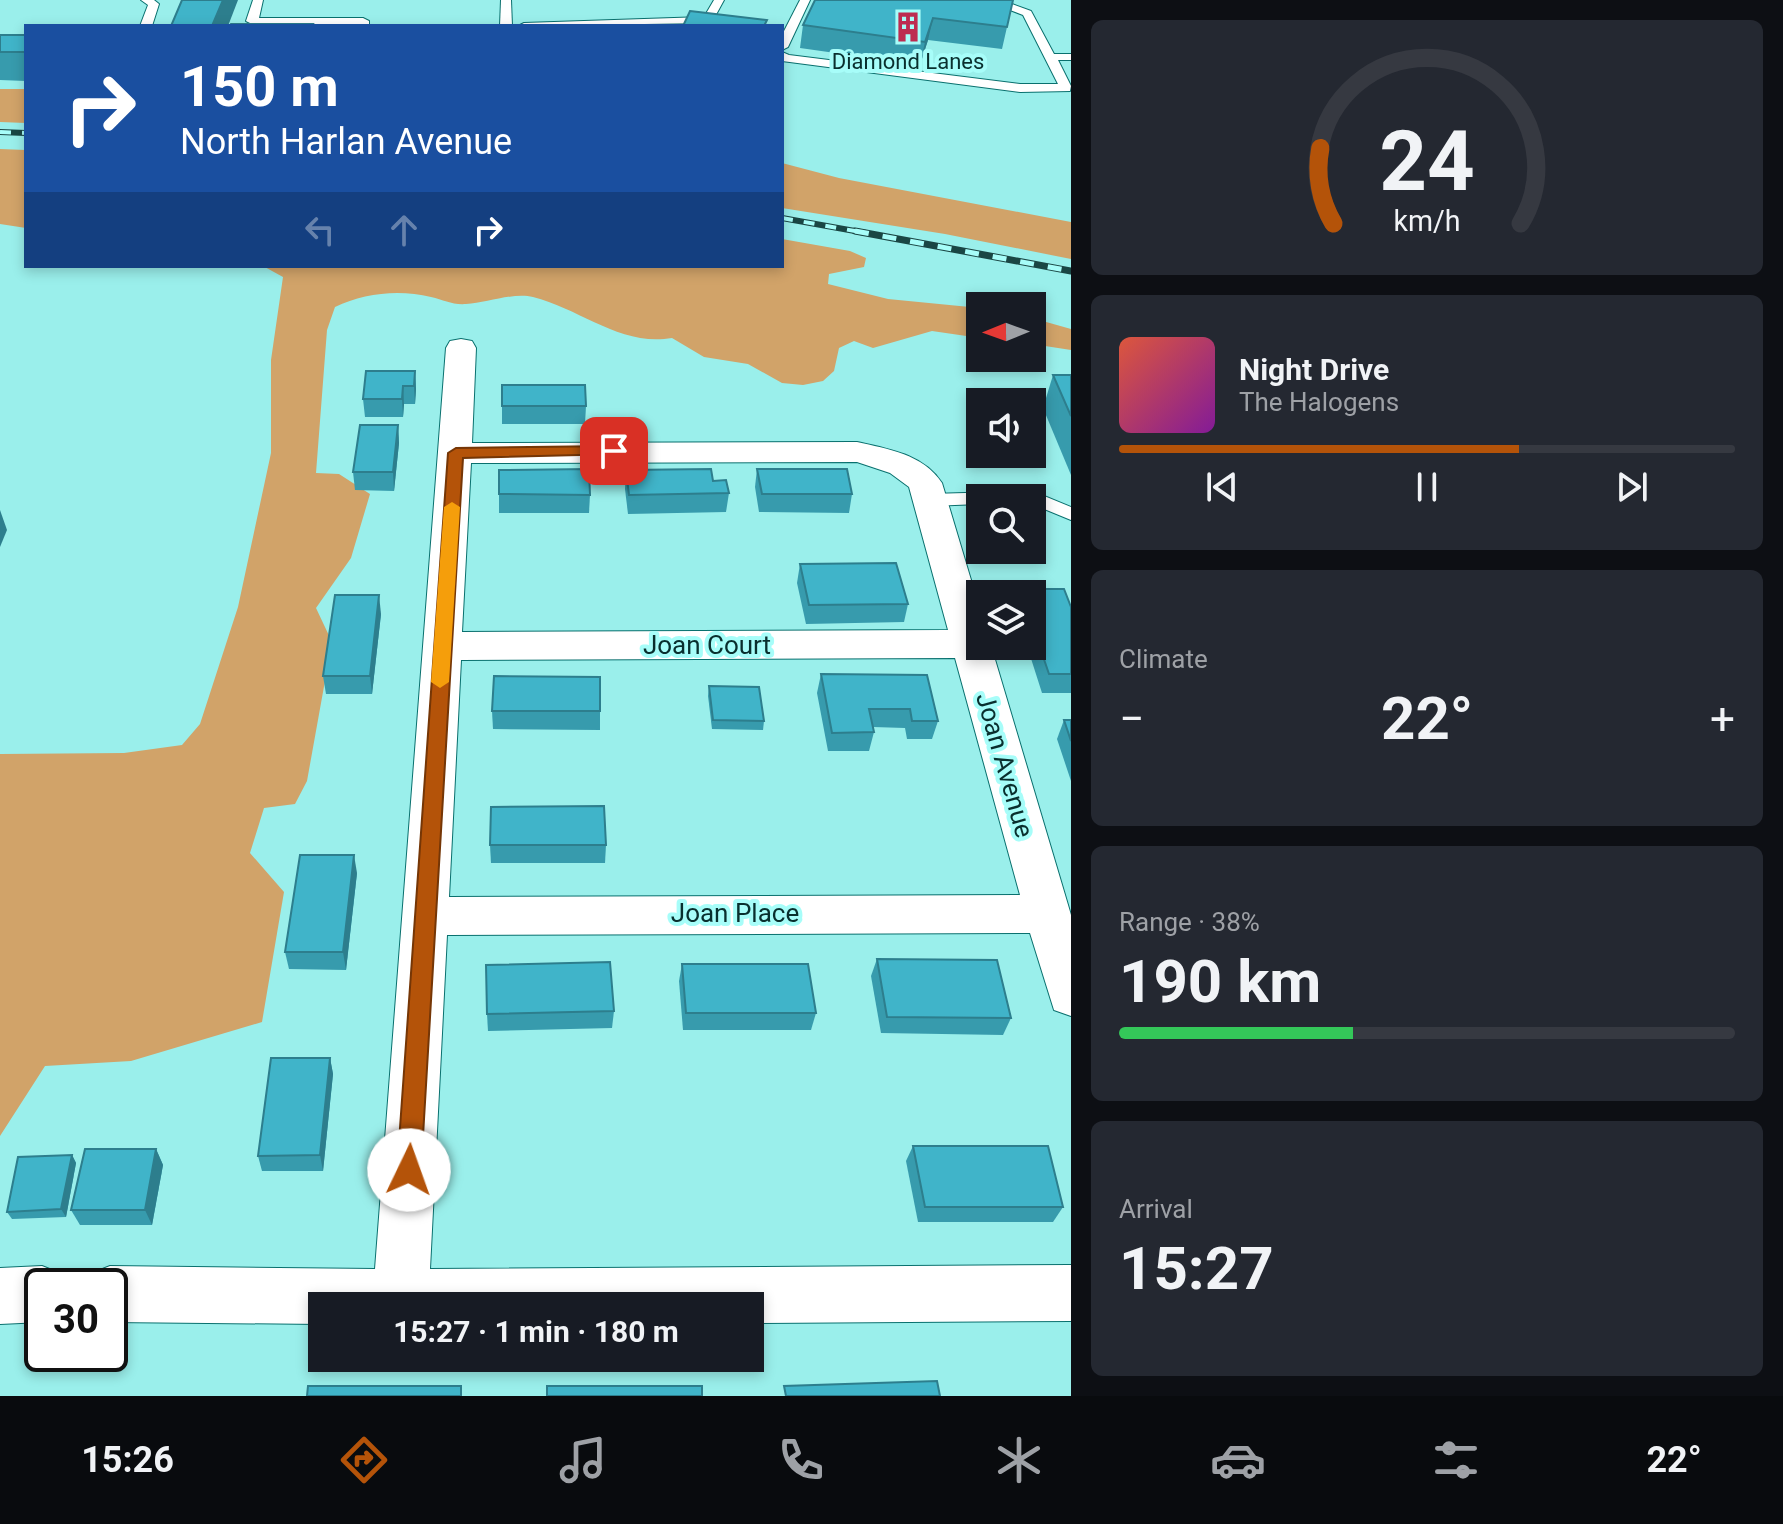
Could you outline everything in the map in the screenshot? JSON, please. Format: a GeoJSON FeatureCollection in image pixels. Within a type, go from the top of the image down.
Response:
{"type":"FeatureCollection","features":[{"type":"Feature","properties":{"kind":"street"},"geometry":{"type":"LineString","coordinates":[[401,1292],[461,348]]}},
{"type":"Feature","properties":{"kind":"street","name":"Joan Avenue"},"geometry":{"type":"LineString","coordinates":[[456,453],[857,452],[902,464],[925,483],[966,626]]}},
{"type":"Feature","properties":{"kind":"street","name":"Joan Court"},"geometry":{"type":"LineString","coordinates":[[442,646],[966,644]]}},
{"type":"Feature","properties":{"kind":"street","name":"Joan Avenue"},"geometry":{"type":"LineString","coordinates":[[976,660],[1071,995]]}},
{"type":"Feature","properties":{"kind":"street","name":"Joan Place"},"geometry":{"type":"LineString","coordinates":[[424,916],[1047,914]]}},
{"type":"Feature","properties":{"kind":"street"},"geometry":{"type":"LineString","coordinates":[[764,1295],[1071,1293]]}},
{"type":"Feature","properties":{"kind":"street"},"geometry":{"type":"LineString","coordinates":[[128,1294],[308,1296]]}},
{"type":"Feature","properties":{"kind":"street"},"geometry":{"type":"LineString","coordinates":[[0,1296],[24,1295]]}},
{"type":"Feature","properties":{"kind":"lane"},"geometry":{"type":"LineString","coordinates":[[146,0],[154,4],[147,24]]}},
{"type":"Feature","properties":{"kind":"lane"},"geometry":{"type":"LineString","coordinates":[[258,0],[252,21],[363,21],[363,24]]}},
{"type":"Feature","properties":{"kind":"lane"},"geometry":{"type":"LineString","coordinates":[[506,0],[506,24]]}},
{"type":"Feature","properties":{"kind":"lane"},"geometry":{"type":"LineString","coordinates":[[585,24],[708,20],[719,0]]}},
{"type":"Feature","properties":{"kind":"lane"},"geometry":{"type":"LineString","coordinates":[[784,43],[805,0]]}},
{"type":"Feature","properties":{"kind":"lane"},"geometry":{"type":"LineString","coordinates":[[954,0],[1012,7],[1027,13],[1068,93]]}},
{"type":"Feature","properties":{"kind":"lane"},"geometry":{"type":"LineString","coordinates":[[784,57],[1068,93]]}},
{"type":"Feature","properties":{"kind":"lane"},"geometry":{"type":"LineString","coordinates":[[1050,57],[1071,57]]}},
{"type":"Feature","properties":{"kind":"lane"},"geometry":{"type":"LineString","coordinates":[[930,500],[1032,497],[1071,514]]}},
{"type":"Feature","properties":{"kind":"shaded area"},"geometry":{"type":"Polygon","coordinates":[[[0,89],[24,89],[24,123],[0,122],[0,89]]]}},
{"type":"Feature","properties":{"kind":"shaded area"},"geometry":{"type":"Polygon","coordinates":[[[0,149],[24,150],[24,228],[0,224],[0,149]]]}},
{"type":"Feature","properties":{"kind":"shaded area"},"geometry":{"type":"Polygon","coordinates":[[[784,164],[839,178],[1071,222],[1071,259],[945,234],[784,208],[784,164]]]}},
{"type":"Feature","properties":{"kind":"shaded area"},"geometry":{"type":"Polygon","coordinates":[[[784,239],[850,251],[866,258],[864,267],[829,274],[828,284],[888,299],[966,307],[966,336],[932,331],[873,348],[854,341],[839,348],[834,371],[823,381],[803,385],[782,383],[748,364],[704,357],[672,338],[653,339],[618,332],[533,297],[517,296],[461,304],[394,293],[358,298],[335,307],[327,330],[316,473],[339,474],[370,494],[351,558],[316,608],[332,642],[307,781],[295,804],[264,808],[250,853],[284,892],[262,1022],[131,1061],[45,1066],[0,1136],[0,754],[124,753],[182,745],[200,724],[238,607],[271,453],[271,360],[283,277],[267,268],[784,268],[784,239]]]}},
{"type":"Feature","properties":{"kind":"shaded area"},"geometry":{"type":"Polygon","coordinates":[[[1046,322],[1071,329],[1071,350],[1046,346],[1046,322]]]}},
{"type":"Feature","properties":{"kind":"building"},"geometry":{"type":"Polygon","coordinates":[[[182,0],[223,0],[213,24],[172,24],[182,0]]]}},
{"type":"Feature","properties":{"kind":"building"},"geometry":{"type":"Polygon","coordinates":[[[815,0],[1013,0],[1007,27],[933,18],[925,42],[803,25],[815,0]]]}},
{"type":"Feature","properties":{"kind":"building"},"geometry":{"type":"Polygon","coordinates":[[[690,11],[767,20],[765,24],[684,24],[690,11]]]}},
{"type":"Feature","properties":{"kind":"building"},"geometry":{"type":"Polygon","coordinates":[[[0,35],[24,35],[24,52],[0,52],[0,35]]]}},
{"type":"Feature","properties":{"kind":"building"},"geometry":{"type":"Polygon","coordinates":[[[366,371],[415,371],[414,386],[403,386],[402,399],[363,399],[366,371]]]}},
{"type":"Feature","properties":{"kind":"building"},"geometry":{"type":"Polygon","coordinates":[[[1053,375],[1071,375],[1071,416],[1053,375]]]}},
{"type":"Feature","properties":{"kind":"building"},"geometry":{"type":"Polygon","coordinates":[[[502,385],[585,385],[586,406],[502,406],[502,385]]]}},
{"type":"Feature","properties":{"kind":"building"},"geometry":{"type":"Polygon","coordinates":[[[360,425],[398,425],[393,472],[353,472],[360,425]]]}},
{"type":"Feature","properties":{"kind":"building"},"geometry":{"type":"Polygon","coordinates":[[[589,469],[590,495],[499,494],[499,470],[589,469]]]}},
{"type":"Feature","properties":{"kind":"building"},"geometry":{"type":"Polygon","coordinates":[[[711,469],[713,481],[726,480],[729,493],[629,495],[626,470],[711,469]]]}},
{"type":"Feature","properties":{"kind":"building"},"geometry":{"type":"Polygon","coordinates":[[[757,469],[847,469],[852,494],[762,494],[757,469]]]}},
{"type":"Feature","properties":{"kind":"building"},"geometry":{"type":"Polygon","coordinates":[[[896,563],[908,604],[809,605],[800,564],[896,563]]]}},
{"type":"Feature","properties":{"kind":"building"},"geometry":{"type":"Polygon","coordinates":[[[1046,589],[1064,589],[1071,607],[1071,674],[1049,674],[1044,660],[1046,589]]]}},
{"type":"Feature","properties":{"kind":"building"},"geometry":{"type":"Polygon","coordinates":[[[335,595],[379,595],[370,676],[323,676],[335,595]]]}},
{"type":"Feature","properties":{"kind":"building"},"geometry":{"type":"Polygon","coordinates":[[[821,674],[927,675],[938,721],[912,721],[910,709],[869,709],[874,732],[832,733],[821,674]]]}},
{"type":"Feature","properties":{"kind":"building"},"geometry":{"type":"Polygon","coordinates":[[[494,676],[600,677],[600,711],[492,711],[494,676]]]}},
{"type":"Feature","properties":{"kind":"building"},"geometry":{"type":"Polygon","coordinates":[[[709,686],[759,687],[764,721],[713,720],[709,686]]]}},
{"type":"Feature","properties":{"kind":"building"},"geometry":{"type":"Polygon","coordinates":[[[1064,720],[1071,720],[1071,741],[1064,720]]]}},
{"type":"Feature","properties":{"kind":"building"},"geometry":{"type":"Polygon","coordinates":[[[604,806],[606,845],[490,845],[491,807],[604,806]]]}},
{"type":"Feature","properties":{"kind":"building"},"geometry":{"type":"Polygon","coordinates":[[[300,855],[354,855],[343,952],[285,952],[300,855]]]}},
{"type":"Feature","properties":{"kind":"building"},"geometry":{"type":"Polygon","coordinates":[[[877,959],[997,960],[1011,1018],[887,1017],[877,959]]]}},
{"type":"Feature","properties":{"kind":"building"},"geometry":{"type":"Polygon","coordinates":[[[610,962],[614,1011],[487,1014],[486,965],[610,962]]]}},
{"type":"Feature","properties":{"kind":"building"},"geometry":{"type":"Polygon","coordinates":[[[682,964],[808,964],[816,1013],[686,1013],[682,964]]]}},
{"type":"Feature","properties":{"kind":"building"},"geometry":{"type":"Polygon","coordinates":[[[271,1058],[330,1058],[320,1155],[258,1156],[271,1058]]]}},
{"type":"Feature","properties":{"kind":"building"},"geometry":{"type":"Polygon","coordinates":[[[913,1146],[1048,1146],[1063,1207],[925,1207],[913,1146]]]}},
{"type":"Feature","properties":{"kind":"building"},"geometry":{"type":"Polygon","coordinates":[[[85,1149],[156,1149],[145,1210],[71,1210],[85,1149]]]}},
{"type":"Feature","properties":{"kind":"building"},"geometry":{"type":"Polygon","coordinates":[[[72,1155],[61,1209],[7,1212],[18,1157],[72,1155]]]}},
{"type":"Feature","properties":{"kind":"building"},"geometry":{"type":"Polygon","coordinates":[[[937,1381],[940,1396],[786,1396],[784,1386],[937,1381]]]}},
{"type":"Feature","properties":{"kind":"building"},"geometry":{"type":"Polygon","coordinates":[[[308,1386],[461,1386],[461,1396],[307,1396],[308,1386]]]}},
{"type":"Feature","properties":{"kind":"building"},"geometry":{"type":"Polygon","coordinates":[[[547,1386],[702,1386],[702,1396],[547,1396],[547,1386]]]}},
{"type":"Feature","properties":{"kind":"railway"},"geometry":{"type":"LineString","coordinates":[[0,132],[24,133]]}},
{"type":"Feature","properties":{"kind":"railway"},"geometry":{"type":"LineString","coordinates":[[784,218],[860,232]]}},
{"type":"Feature","properties":{"kind":"railway"},"geometry":{"type":"LineString","coordinates":[[855,231],[860,232]]}},
{"type":"Feature","properties":{"kind":"railway"},"geometry":{"type":"LineString","coordinates":[[860,232],[866,233]]}},
{"type":"Feature","properties":{"kind":"railway"},"geometry":{"type":"LineString","coordinates":[[860,232],[1071,271]]}},
{"type":"Feature","properties":{"kind":"slow traffic"},"geometry":{"type":"LineString","coordinates":[[440,682],[452,507]]}},
{"type":"Feature","properties":{"kind":"place","name":"Diamond Lanes"},"geometry":{"type":"Point","coordinates":[908,27]}},
{"type":"Feature","properties":{"kind":"route"},"geometry":{"type":"LineString","coordinates":[[409,1170],[456,453],[614,451]]}}]}
